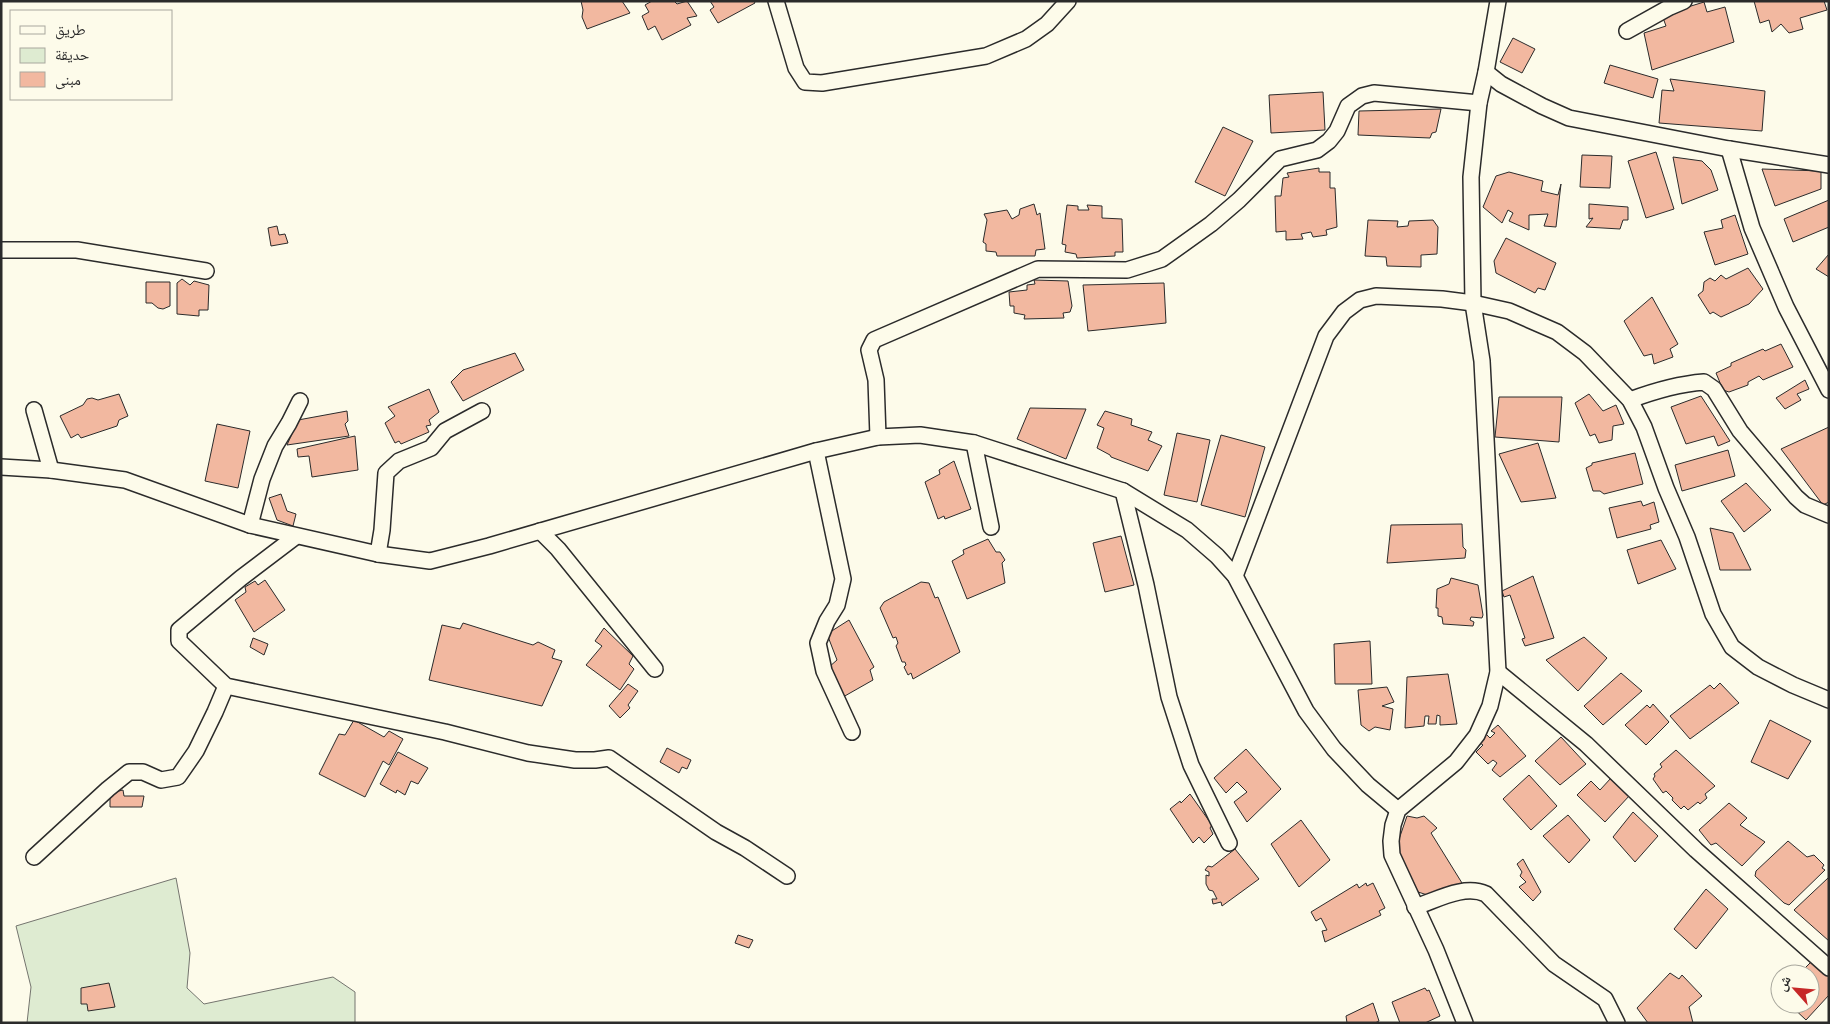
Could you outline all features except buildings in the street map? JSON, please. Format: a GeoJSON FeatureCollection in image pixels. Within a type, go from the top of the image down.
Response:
{"type":"FeatureCollection","features":[{"type":"Feature","properties":{"kind":"street"},"geometry":{"type":"LineString","coordinates":[[776,1],[796,68],[805,82],[822,83],[986,56],[1026,39],[1047,24],[1068,1]]}},
{"type":"Feature","properties":{"kind":"street"},"geometry":{"type":"LineString","coordinates":[[1465,1023],[1436,950],[1392,855],[1391,842],[1393,825],[1398,810],[1456,762],[1477,735],[1490,706],[1498,672],[1482,362],[1473,303],[1472,177],[1479,103],[1498,1]]}},
{"type":"Feature","properties":{"kind":"street"},"geometry":{"type":"LineString","coordinates":[[1627,31],[1684,1]]}},
{"type":"Feature","properties":{"kind":"street"},"geometry":{"type":"LineString","coordinates":[[1486,72],[1501,84],[1569,118],[1729,149],[1829,165]]}},
{"type":"Feature","properties":{"kind":"street"},"geometry":{"type":"LineString","coordinates":[[878,437],[876,380],[869,350],[874,340],[1038,269],[1127,270],[1162,259],[1211,224],[1240,200],[1280,159],[1316,150],[1329,142],[1337,131],[1348,106],[1362,96],[1374,93],[1479,103]]}},
{"type":"Feature","properties":{"kind":"street"},"geometry":{"type":"LineString","coordinates":[[1729,149],[1756,236],[1786,307],[1829,390]]}},
{"type":"Feature","properties":{"kind":"street"},"geometry":{"type":"LineString","coordinates":[[1,250],[77,250],[206,271]]}},
{"type":"Feature","properties":{"kind":"street"},"geometry":{"type":"LineString","coordinates":[[1235,576],[1326,336],[1344,312],[1360,300],[1376,296],[1442,299],[1473,303],[1509,311],[1557,332],[1585,353],[1630,400],[1644,427],[1687,537],[1713,614],[1732,646],[1758,667],[1793,685],[1829,700]]}},
{"type":"Feature","properties":{"kind":"street"},"geometry":{"type":"LineString","coordinates":[[1630,400],[1685,383],[1704,382],[1714,389],[1740,431],[1796,497],[1805,505],[1829,515]]}},
{"type":"Feature","properties":{"kind":"street"},"geometry":{"type":"LineString","coordinates":[[250,525],[262,479],[275,446],[300,401]]}},
{"type":"Feature","properties":{"kind":"street"},"geometry":{"type":"LineString","coordinates":[[34,410],[51,470]]}},
{"type":"Feature","properties":{"kind":"street"},"geometry":{"type":"LineString","coordinates":[[378,554],[382,530],[386,473],[400,461],[430,448],[445,431],[482,411]]}},
{"type":"Feature","properties":{"kind":"street"},"geometry":{"type":"LineString","coordinates":[[1,467],[51,470],[125,480],[250,525],[295,537],[378,554],[430,561],[488,546],[816,450],[878,437],[920,435],[974,444],[1123,491],[1187,530],[1217,556],[1235,576],[1306,711],[1334,749],[1368,785],[1398,810]]}},
{"type":"Feature","properties":{"kind":"street"},"geometry":{"type":"LineString","coordinates":[[974,444],[991,527]]}},
{"type":"Feature","properties":{"kind":"street"},"geometry":{"type":"LineString","coordinates":[[816,450],[843,579],[836,605],[818,643],[824,671],[852,732]]}},
{"type":"Feature","properties":{"kind":"street"},"geometry":{"type":"LineString","coordinates":[[1123,491],[1146,585],[1168,697],[1191,765],[1229,843]]}},
{"type":"Feature","properties":{"kind":"street"},"geometry":{"type":"LineString","coordinates":[[540,531],[558,549],[655,669]]}},
{"type":"Feature","properties":{"kind":"street"},"geometry":{"type":"LineString","coordinates":[[295,537],[240,578],[179,630],[179,641],[226,686],[446,732],[528,753],[575,760],[609,758],[716,832],[745,848],[787,876]]}},
{"type":"Feature","properties":{"kind":"street"},"geometry":{"type":"LineString","coordinates":[[1498,672],[1586,744],[1696,850],[1829,968]]}},
{"type":"Feature","properties":{"kind":"street"},"geometry":{"type":"LineString","coordinates":[[34,857],[129,772],[143,772],[161,780],[178,777],[196,751],[226,686]]}},
{"type":"Feature","properties":{"kind":"street"},"geometry":{"type":"LineString","coordinates":[[1415,907],[1467,890],[1477,890],[1486,894],[1554,964],[1606,999],[1618,1023]]}},
{"type":"Feature","properties":{"kind":"green space"},"geometry":{"type":"Polygon","coordinates":[[[176,878],[190,953],[187,988],[204,1004],[333,977],[355,992],[355,1023],[27,1023],[31,987],[16,926],[176,878]]]}}]}
